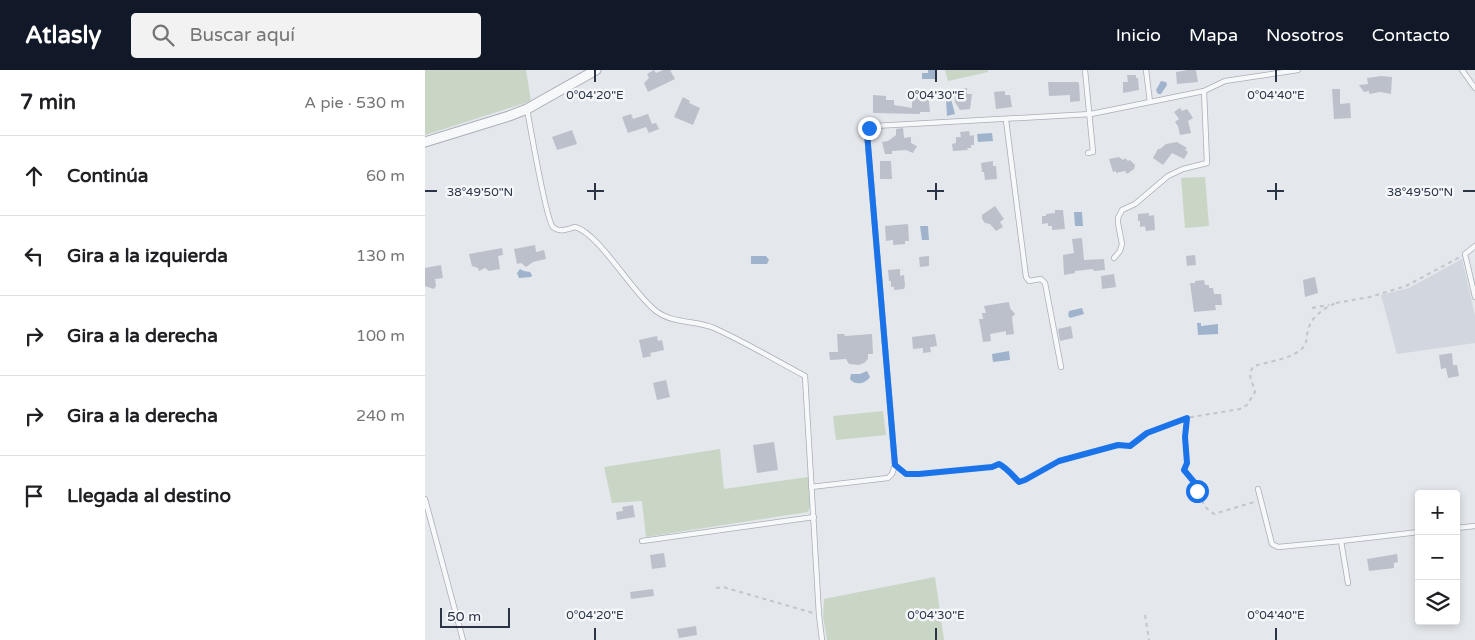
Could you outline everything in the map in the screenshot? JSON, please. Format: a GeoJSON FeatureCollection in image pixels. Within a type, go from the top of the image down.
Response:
{"type":"FeatureCollection","features":[{"type":"Feature","properties":{"kind":"street"},"geometry":{"type":"LineString","coordinates":[[425,142],[527,109],[596,70]]}},
{"type":"Feature","properties":{"kind":"lane"},"geometry":{"type":"LineString","coordinates":[[1085,70],[1091,114],[1093,152],[1088,153]]}},
{"type":"Feature","properties":{"kind":"lane"},"geometry":{"type":"LineString","coordinates":[[1146,70],[1150,102]]}},
{"type":"Feature","properties":{"kind":"lane"},"geometry":{"type":"LineString","coordinates":[[811,487],[888,478],[892,474],[895,465],[867,133],[869,128],[874,126],[1091,114],[1205,91],[1225,81],[1298,70]]}},
{"type":"Feature","properties":{"kind":"lane"},"geometry":{"type":"LineString","coordinates":[[1462,70],[1475,88]]}},
{"type":"Feature","properties":{"kind":"lane"},"geometry":{"type":"LineString","coordinates":[[1114,258],[1120,251],[1122,244],[1117,218],[1122,210],[1135,204],[1169,176],[1183,169],[1207,163],[1205,91]]}},
{"type":"Feature","properties":{"kind":"lane"},"geometry":{"type":"LineString","coordinates":[[527,109],[547,209],[551,225],[554,228],[560,230],[575,227],[583,230],[646,303],[658,313],[676,320],[712,327],[805,376],[822,640]]}},
{"type":"Feature","properties":{"kind":"lane"},"geometry":{"type":"LineString","coordinates":[[1006,120],[1026,276],[1029,281],[1041,279],[1045,283],[1061,366]]}},
{"type":"Feature","properties":{"kind":"lane"},"geometry":{"type":"LineString","coordinates":[[1475,246],[1465,254],[1475,297]]}},
{"type":"Feature","properties":{"kind":"lane"},"geometry":{"type":"LineString","coordinates":[[1259,488],[1272,544],[1278,547],[1415,532]]}},
{"type":"Feature","properties":{"kind":"lane"},"geometry":{"type":"LineString","coordinates":[[425,499],[463,640]]}},
{"type":"Feature","properties":{"kind":"lane"},"geometry":{"type":"LineString","coordinates":[[642,541],[813,516]]}},
{"type":"Feature","properties":{"kind":"lane"},"geometry":{"type":"LineString","coordinates":[[1460,528],[1475,526]]}},
{"type":"Feature","properties":{"kind":"lane"},"geometry":{"type":"LineString","coordinates":[[1341,541],[1348,583]]}},
{"type":"Feature","properties":{"kind":"path"},"geometry":{"type":"LineString","coordinates":[[1312,308],[1378,295],[1406,286],[1465,254]]}},
{"type":"Feature","properties":{"kind":"path"},"geometry":{"type":"LineString","coordinates":[[895,465],[906,474],[919,474],[992,467],[999,464],[1007,467],[1011,475],[1019,482],[1059,461],[1118,445],[1130,446],[1147,433],[1187,418],[1233,411],[1247,405],[1255,392],[1249,376],[1250,370],[1254,366],[1300,351],[1308,338],[1308,330],[1313,320],[1323,308],[1335,304]]}},
{"type":"Feature","properties":{"kind":"path"},"geometry":{"type":"LineString","coordinates":[[1187,418],[1185,437],[1187,463],[1184,470],[1194,482],[1205,506],[1214,514],[1261,500]]}},
{"type":"Feature","properties":{"kind":"path"},"geometry":{"type":"LineString","coordinates":[[716,588],[723,587],[819,614]]}},
{"type":"Feature","properties":{"kind":"path"},"geometry":{"type":"LineString","coordinates":[[1145,615],[1149,640]]}},
{"type":"Feature","properties":{"kind":"shaded area"},"geometry":{"type":"Polygon","coordinates":[[[1462,259],[1475,316],[1475,343],[1397,354],[1381,295],[1409,288],[1462,259]]]}},
{"type":"Feature","properties":{"kind":"green space"},"geometry":{"type":"Polygon","coordinates":[[[425,70],[526,70],[531,101],[425,135],[425,70]]]}},
{"type":"Feature","properties":{"kind":"green space"},"geometry":{"type":"Polygon","coordinates":[[[945,70],[988,70],[988,72],[948,81],[945,70]]]}},
{"type":"Feature","properties":{"kind":"green space"},"geometry":{"type":"Polygon","coordinates":[[[1205,177],[1209,226],[1185,228],[1181,178],[1205,177]]]}},
{"type":"Feature","properties":{"kind":"green space"},"geometry":{"type":"Polygon","coordinates":[[[883,411],[886,435],[836,440],[833,416],[883,411]]]}},
{"type":"Feature","properties":{"kind":"green space"},"geometry":{"type":"Polygon","coordinates":[[[720,449],[724,489],[808,477],[810,506],[808,512],[646,537],[642,501],[612,503],[604,467],[720,449]]]}},
{"type":"Feature","properties":{"kind":"green space"},"geometry":{"type":"Polygon","coordinates":[[[935,577],[944,640],[827,640],[823,616],[824,599],[935,577]]]}},
{"type":"Feature","properties":{"kind":"water"},"geometry":{"type":"Polygon","coordinates":[[[928,70],[935,70],[936,79],[922,79],[922,73],[928,73],[928,70]]]}},
{"type":"Feature","properties":{"kind":"water"},"geometry":{"type":"Polygon","coordinates":[[[1161,81],[1166,82],[1167,85],[1161,94],[1158,94],[1156,90],[1161,81]]]}},
{"type":"Feature","properties":{"kind":"water"},"geometry":{"type":"Polygon","coordinates":[[[951,99],[955,114],[947,116],[946,100],[951,99]]]}},
{"type":"Feature","properties":{"kind":"water"},"geometry":{"type":"Polygon","coordinates":[[[992,133],[993,141],[978,142],[977,134],[992,133]]]}},
{"type":"Feature","properties":{"kind":"water"},"geometry":{"type":"Polygon","coordinates":[[[1074,212],[1082,212],[1083,226],[1075,226],[1074,212]]]}},
{"type":"Feature","properties":{"kind":"water"},"geometry":{"type":"Polygon","coordinates":[[[920,226],[928,226],[929,240],[922,240],[920,226]]]}},
{"type":"Feature","properties":{"kind":"water"},"geometry":{"type":"Polygon","coordinates":[[[751,256],[766,256],[769,260],[767,264],[751,264],[751,256]]]}},
{"type":"Feature","properties":{"kind":"water"},"geometry":{"type":"Polygon","coordinates":[[[520,269],[530,272],[531,277],[519,278],[517,273],[520,269]]]}},
{"type":"Feature","properties":{"kind":"water"},"geometry":{"type":"Polygon","coordinates":[[[1082,308],[1084,314],[1070,318],[1068,315],[1069,311],[1082,308]]]}},
{"type":"Feature","properties":{"kind":"water"},"geometry":{"type":"Polygon","coordinates":[[[1197,323],[1201,323],[1201,326],[1218,324],[1218,334],[1198,335],[1197,323]]]}},
{"type":"Feature","properties":{"kind":"water"},"geometry":{"type":"Polygon","coordinates":[[[1009,351],[1010,360],[993,362],[992,354],[1009,351]]]}},
{"type":"Feature","properties":{"kind":"water"},"geometry":{"type":"Polygon","coordinates":[[[867,371],[870,377],[863,383],[855,383],[850,379],[851,374],[860,374],[867,371]]]}},
{"type":"Feature","properties":{"kind":"building"},"geometry":{"type":"Polygon","coordinates":[[[654,70],[656,73],[670,70],[675,79],[648,92],[644,83],[649,78],[647,74],[654,70]]]}},
{"type":"Feature","properties":{"kind":"building"},"geometry":{"type":"Polygon","coordinates":[[[1196,70],[1198,82],[1177,84],[1176,72],[1196,70]]]}},
{"type":"Feature","properties":{"kind":"building"},"geometry":{"type":"Polygon","coordinates":[[[1127,75],[1136,75],[1139,90],[1123,93],[1123,82],[1128,82],[1127,75]]]}},
{"type":"Feature","properties":{"kind":"building"},"geometry":{"type":"Polygon","coordinates":[[[1392,77],[1391,94],[1380,92],[1369,94],[1369,91],[1364,92],[1359,85],[1368,84],[1367,78],[1392,77]]]}},
{"type":"Feature","properties":{"kind":"building"},"geometry":{"type":"Polygon","coordinates":[[[1048,82],[1079,83],[1080,101],[1070,102],[1070,95],[1049,96],[1048,82]]]}},
{"type":"Feature","properties":{"kind":"building"},"geometry":{"type":"Polygon","coordinates":[[[967,88],[967,94],[972,94],[970,109],[960,110],[955,102],[954,89],[967,88]]]}},
{"type":"Feature","properties":{"kind":"building"},"geometry":{"type":"Polygon","coordinates":[[[1332,89],[1340,89],[1340,104],[1350,103],[1351,118],[1334,119],[1332,89]]]}},
{"type":"Feature","properties":{"kind":"building"},"geometry":{"type":"Polygon","coordinates":[[[1005,91],[1005,95],[1010,95],[1012,107],[996,109],[994,92],[1005,91]]]}},
{"type":"Feature","properties":{"kind":"building"},"geometry":{"type":"Polygon","coordinates":[[[924,92],[929,102],[930,112],[920,112],[920,114],[873,113],[873,95],[886,96],[886,100],[894,100],[894,105],[912,108],[912,93],[924,92]]]}},
{"type":"Feature","properties":{"kind":"building"},"geometry":{"type":"Polygon","coordinates":[[[683,97],[690,101],[689,103],[700,108],[693,125],[674,117],[683,97]]]}},
{"type":"Feature","properties":{"kind":"building"},"geometry":{"type":"Polygon","coordinates":[[[1180,108],[1182,111],[1187,109],[1193,118],[1188,121],[1191,133],[1180,135],[1175,122],[1179,119],[1174,112],[1180,108]]]}},
{"type":"Feature","properties":{"kind":"building"},"geometry":{"type":"Polygon","coordinates":[[[631,114],[633,119],[648,114],[652,124],[656,123],[659,129],[649,133],[646,127],[628,133],[622,117],[631,114]]]}},
{"type":"Feature","properties":{"kind":"building"},"geometry":{"type":"Polygon","coordinates":[[[903,128],[904,138],[911,137],[911,143],[917,146],[913,153],[906,150],[892,151],[892,154],[885,154],[882,142],[888,141],[896,135],[896,129],[903,128]]]}},
{"type":"Feature","properties":{"kind":"building"},"geometry":{"type":"Polygon","coordinates":[[[572,130],[577,144],[557,150],[552,137],[572,130]]]}},
{"type":"Feature","properties":{"kind":"building"},"geometry":{"type":"Polygon","coordinates":[[[969,131],[970,136],[974,135],[974,145],[971,145],[971,148],[967,148],[968,150],[953,151],[952,144],[956,143],[956,137],[961,137],[960,132],[969,131]]]}},
{"type":"Feature","properties":{"kind":"building"},"geometry":{"type":"Polygon","coordinates":[[[1177,142],[1187,148],[1185,150],[1188,152],[1184,159],[1172,153],[1163,165],[1153,158],[1158,149],[1166,144],[1177,142]]]}},
{"type":"Feature","properties":{"kind":"building"},"geometry":{"type":"Polygon","coordinates":[[[1119,157],[1123,160],[1125,158],[1128,161],[1130,160],[1135,165],[1134,169],[1127,174],[1125,171],[1113,172],[1109,159],[1119,157]]]}},
{"type":"Feature","properties":{"kind":"building"},"geometry":{"type":"Polygon","coordinates":[[[880,161],[891,161],[892,179],[880,179],[880,161]]]}},
{"type":"Feature","properties":{"kind":"building"},"geometry":{"type":"Polygon","coordinates":[[[993,161],[993,166],[996,166],[997,179],[985,180],[981,163],[993,161]]]}},
{"type":"Feature","properties":{"kind":"building"},"geometry":{"type":"Polygon","coordinates":[[[995,206],[1004,219],[1000,222],[1003,227],[996,231],[982,219],[982,215],[995,206]]]}},
{"type":"Feature","properties":{"kind":"building"},"geometry":{"type":"Polygon","coordinates":[[[1055,210],[1063,210],[1065,229],[1052,230],[1052,226],[1048,226],[1048,223],[1042,224],[1042,216],[1055,213],[1055,210]]]}},
{"type":"Feature","properties":{"kind":"building"},"geometry":{"type":"Polygon","coordinates":[[[1149,213],[1149,216],[1154,215],[1155,230],[1146,231],[1145,226],[1140,227],[1138,214],[1149,213]]]}},
{"type":"Feature","properties":{"kind":"building"},"geometry":{"type":"Polygon","coordinates":[[[908,224],[909,241],[905,241],[905,244],[893,245],[893,240],[886,241],[885,226],[908,224]]]}},
{"type":"Feature","properties":{"kind":"building"},"geometry":{"type":"Polygon","coordinates":[[[1082,238],[1084,260],[1104,259],[1105,270],[1075,271],[1075,273],[1064,275],[1063,255],[1074,253],[1072,239],[1082,238]]]}},
{"type":"Feature","properties":{"kind":"building"},"geometry":{"type":"Polygon","coordinates":[[[535,245],[536,252],[544,250],[546,259],[533,262],[526,267],[521,263],[517,264],[514,249],[535,245]]]}},
{"type":"Feature","properties":{"kind":"building"},"geometry":{"type":"Polygon","coordinates":[[[502,248],[503,255],[498,256],[500,269],[489,271],[485,268],[479,271],[478,268],[472,266],[469,254],[502,248]]]}},
{"type":"Feature","properties":{"kind":"building"},"geometry":{"type":"Polygon","coordinates":[[[1195,255],[1196,265],[1187,266],[1186,256],[1195,255]]]}},
{"type":"Feature","properties":{"kind":"building"},"geometry":{"type":"Polygon","coordinates":[[[929,256],[929,266],[920,267],[919,257],[929,256]]]}},
{"type":"Feature","properties":{"kind":"building"},"geometry":{"type":"Polygon","coordinates":[[[441,265],[443,278],[435,279],[436,286],[434,289],[425,286],[425,268],[441,265]]]}},
{"type":"Feature","properties":{"kind":"building"},"geometry":{"type":"Polygon","coordinates":[[[900,269],[900,276],[904,275],[905,286],[904,289],[894,290],[894,287],[891,287],[891,281],[889,281],[888,270],[900,269]]]}},
{"type":"Feature","properties":{"kind":"building"},"geometry":{"type":"Polygon","coordinates":[[[1114,274],[1116,287],[1102,289],[1101,276],[1114,274]]]}},
{"type":"Feature","properties":{"kind":"building"},"geometry":{"type":"Polygon","coordinates":[[[1315,277],[1318,293],[1305,297],[1303,280],[1315,277]]]}},
{"type":"Feature","properties":{"kind":"building"},"geometry":{"type":"Polygon","coordinates":[[[1204,280],[1205,285],[1213,288],[1214,294],[1221,294],[1222,305],[1215,305],[1216,310],[1194,312],[1190,283],[1204,280]]]}},
{"type":"Feature","properties":{"kind":"building"},"geometry":{"type":"Polygon","coordinates":[[[1009,302],[1010,308],[1015,314],[1012,317],[1014,334],[1006,335],[1006,331],[990,334],[991,341],[983,342],[979,319],[983,319],[982,313],[986,313],[984,306],[1009,302]]]}},
{"type":"Feature","properties":{"kind":"building"},"geometry":{"type":"Polygon","coordinates":[[[1071,326],[1073,338],[1060,341],[1058,329],[1071,326]]]}},
{"type":"Feature","properties":{"kind":"building"},"geometry":{"type":"Polygon","coordinates":[[[837,334],[844,334],[845,336],[872,334],[873,354],[868,354],[868,359],[859,365],[849,364],[846,359],[830,360],[829,352],[838,352],[837,334]]]}},
{"type":"Feature","properties":{"kind":"building"},"geometry":{"type":"Polygon","coordinates":[[[935,334],[937,346],[930,347],[931,352],[923,353],[923,348],[913,349],[912,337],[935,334]]]}},
{"type":"Feature","properties":{"kind":"building"},"geometry":{"type":"Polygon","coordinates":[[[657,336],[658,341],[662,340],[664,350],[650,353],[651,356],[643,358],[639,340],[657,336]]]}},
{"type":"Feature","properties":{"kind":"building"},"geometry":{"type":"Polygon","coordinates":[[[1452,353],[1453,365],[1457,365],[1459,376],[1448,378],[1446,368],[1441,369],[1439,355],[1452,353]]]}},
{"type":"Feature","properties":{"kind":"building"},"geometry":{"type":"Polygon","coordinates":[[[666,380],[670,397],[657,400],[653,383],[666,380]]]}},
{"type":"Feature","properties":{"kind":"building"},"geometry":{"type":"Polygon","coordinates":[[[774,442],[778,470],[757,473],[753,445],[774,442]]]}},
{"type":"Feature","properties":{"kind":"building"},"geometry":{"type":"Polygon","coordinates":[[[633,505],[635,517],[617,520],[616,512],[623,511],[622,507],[633,505]]]}},
{"type":"Feature","properties":{"kind":"building"},"geometry":{"type":"Polygon","coordinates":[[[664,553],[666,567],[652,569],[650,555],[664,553]]]}},
{"type":"Feature","properties":{"kind":"building"},"geometry":{"type":"Polygon","coordinates":[[[1397,554],[1398,562],[1394,563],[1394,568],[1369,571],[1367,559],[1397,554]]]}},
{"type":"Feature","properties":{"kind":"building"},"geometry":{"type":"Polygon","coordinates":[[[653,589],[654,596],[631,599],[630,592],[653,589]]]}},
{"type":"Feature","properties":{"kind":"building"},"geometry":{"type":"Polygon","coordinates":[[[696,626],[697,635],[679,638],[677,629],[696,626]]]}},
{"type":"Feature","properties":{"kind":"route"},"geometry":{"type":"LineString","coordinates":[[869,128],[867,133],[895,465],[906,474],[919,474],[992,467],[999,464],[1007,467],[1011,475],[1019,482],[1059,461],[1118,445],[1130,446],[1147,433],[1187,418],[1185,437],[1187,463],[1184,470],[1194,482],[1197,491]]}}]}
